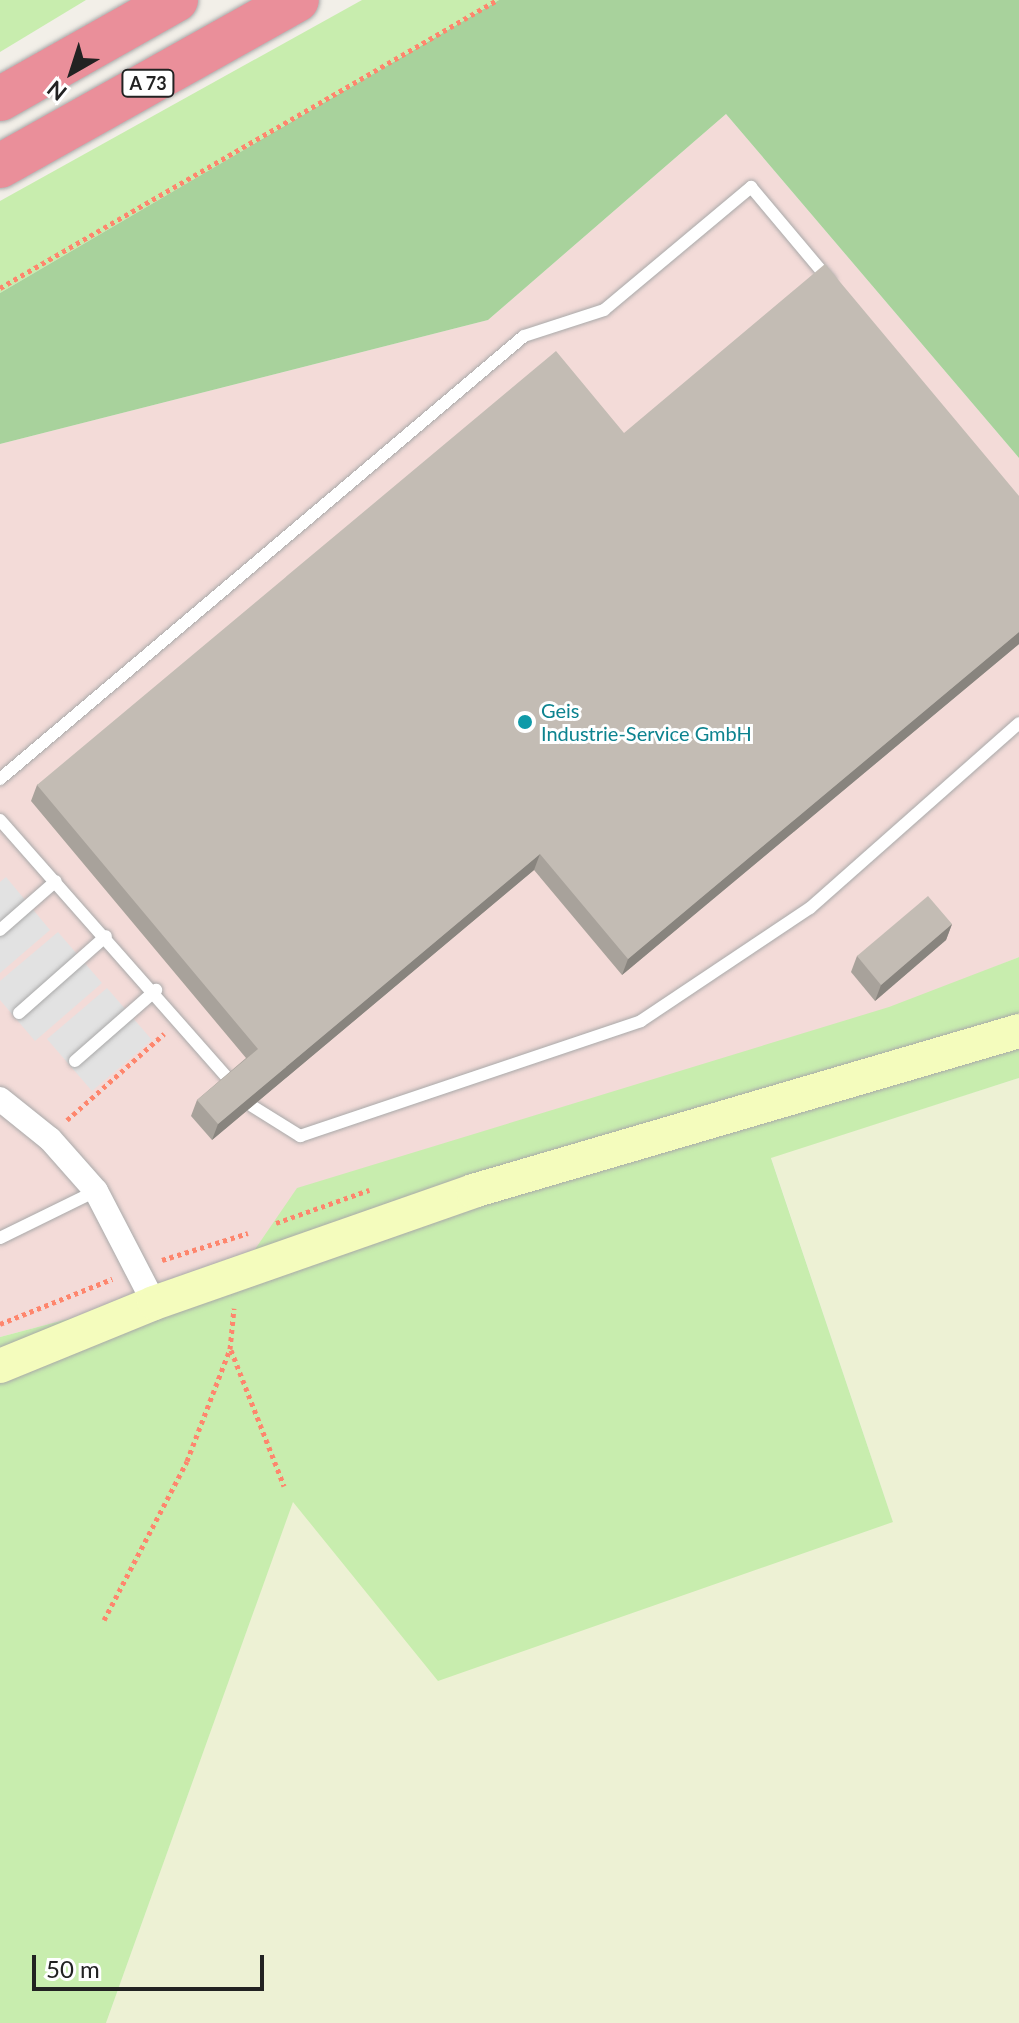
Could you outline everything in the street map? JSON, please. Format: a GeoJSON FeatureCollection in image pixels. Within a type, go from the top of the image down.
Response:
{"type":"FeatureCollection","features":[{"type":"Feature","properties":{"kind":"highway"},"geometry":{"type":"LineString","coordinates":[[0,99],[176,0]]}},
{"type":"Feature","properties":{"kind":"highway","name":"A 73"},"geometry":{"type":"LineString","coordinates":[[0,166],[297,0]]}},
{"type":"Feature","properties":{"kind":"main road"},"geometry":{"type":"LineString","coordinates":[[0,1366],[154,1303],[473,1191],[1019,1031]]}},
{"type":"Feature","properties":{"kind":"street"},"geometry":{"type":"LineString","coordinates":[[0,1099],[50,1139],[96,1191],[154,1303]]}},
{"type":"Feature","properties":{"kind":"lane"},"geometry":{"type":"LineString","coordinates":[[0,779],[524,336],[604,310],[751,187],[844,297]]}},
{"type":"Feature","properties":{"kind":"lane"},"geometry":{"type":"LineString","coordinates":[[252,1106],[300,1136],[641,1021],[810,908],[1019,723]]}},
{"type":"Feature","properties":{"kind":"lane"},"geometry":{"type":"LineString","coordinates":[[0,820],[156,990],[231,1082]]}},
{"type":"Feature","properties":{"kind":"lane"},"geometry":{"type":"LineString","coordinates":[[0,930],[56,881]]}},
{"type":"Feature","properties":{"kind":"lane"},"geometry":{"type":"LineString","coordinates":[[19,1013],[106,936]]}},
{"type":"Feature","properties":{"kind":"lane"},"geometry":{"type":"LineString","coordinates":[[75,1061],[156,990]]}},
{"type":"Feature","properties":{"kind":"lane"},"geometry":{"type":"LineString","coordinates":[[0,1238],[96,1191]]}},
{"type":"Feature","properties":{"kind":"path"},"geometry":{"type":"LineString","coordinates":[[0,288],[497,0]]}},
{"type":"Feature","properties":{"kind":"path"},"geometry":{"type":"LineString","coordinates":[[50,1139],[181,1021]]}},
{"type":"Feature","properties":{"kind":"path"},"geometry":{"type":"LineString","coordinates":[[104,1620],[187,1461],[230,1349],[237,1275]]}},
{"type":"Feature","properties":{"kind":"path"},"geometry":{"type":"LineString","coordinates":[[230,1349],[284,1486]]}},
{"type":"Feature","properties":{"kind":"shaded area"},"geometry":{"type":"Polygon","coordinates":[[[726,114],[1019,458],[1019,957],[238,1274],[0,1337],[0,444],[488,320],[726,114]]]}},
{"type":"Feature","properties":{"kind":"shaded area"},"geometry":{"type":"Polygon","coordinates":[[[6,877],[50,930],[0,973],[0,882],[6,877]]]}},
{"type":"Feature","properties":{"kind":"shaded area"},"geometry":{"type":"Polygon","coordinates":[[[58,932],[102,983],[35,1041],[0,1000],[0,981],[58,932]]]}},
{"type":"Feature","properties":{"kind":"shaded area"},"geometry":{"type":"Polygon","coordinates":[[[107,988],[152,1040],[92,1091],[47,1039],[107,988]]]}},
{"type":"Feature","properties":{"kind":"green space"},"geometry":{"type":"Polygon","coordinates":[[[0,0],[86,0],[0,52],[0,0]]]}},
{"type":"Feature","properties":{"kind":"green space"},"geometry":{"type":"Polygon","coordinates":[[[362,0],[499,0],[0,293],[0,201],[362,0]]]}},
{"type":"Feature","properties":{"kind":"green space"},"geometry":{"type":"Polygon","coordinates":[[[499,0],[1019,0],[1019,458],[726,114],[488,320],[0,444],[0,293],[499,0]]]}},
{"type":"Feature","properties":{"kind":"green space"},"geometry":{"type":"Polygon","coordinates":[[[1019,957],[1019,1078],[771,1158],[893,1522],[438,1681],[293,1502],[106,2023],[0,2023],[0,1337],[238,1274],[297,1188],[889,1007],[1019,957]]]}},
{"type":"Feature","properties":{"kind":"green space"},"geometry":{"type":"Polygon","coordinates":[[[1019,1078],[1019,2023],[106,2023],[293,1501],[893,1522],[771,1157],[1019,1078]]]}},
{"type":"Feature","properties":{"kind":"building","name":"Geis Industrie-Service GmbH"},"geometry":{"type":"Polygon","coordinates":[[[825,264],[1019,496],[1019,632],[628,959],[540,854],[218,1124],[197,1100],[258,1049],[37,785],[556,351],[624,433],[825,264]]]}},
{"type":"Feature","properties":{"kind":"building"},"geometry":{"type":"Polygon","coordinates":[[[928,896],[952,924],[881,985],[857,956],[928,896]]]}},
{"type":"Feature","properties":{"kind":"place","name":"Geis Industrie-Service GmbH"},"geometry":{"type":"Point","coordinates":[525,722]}}]}
